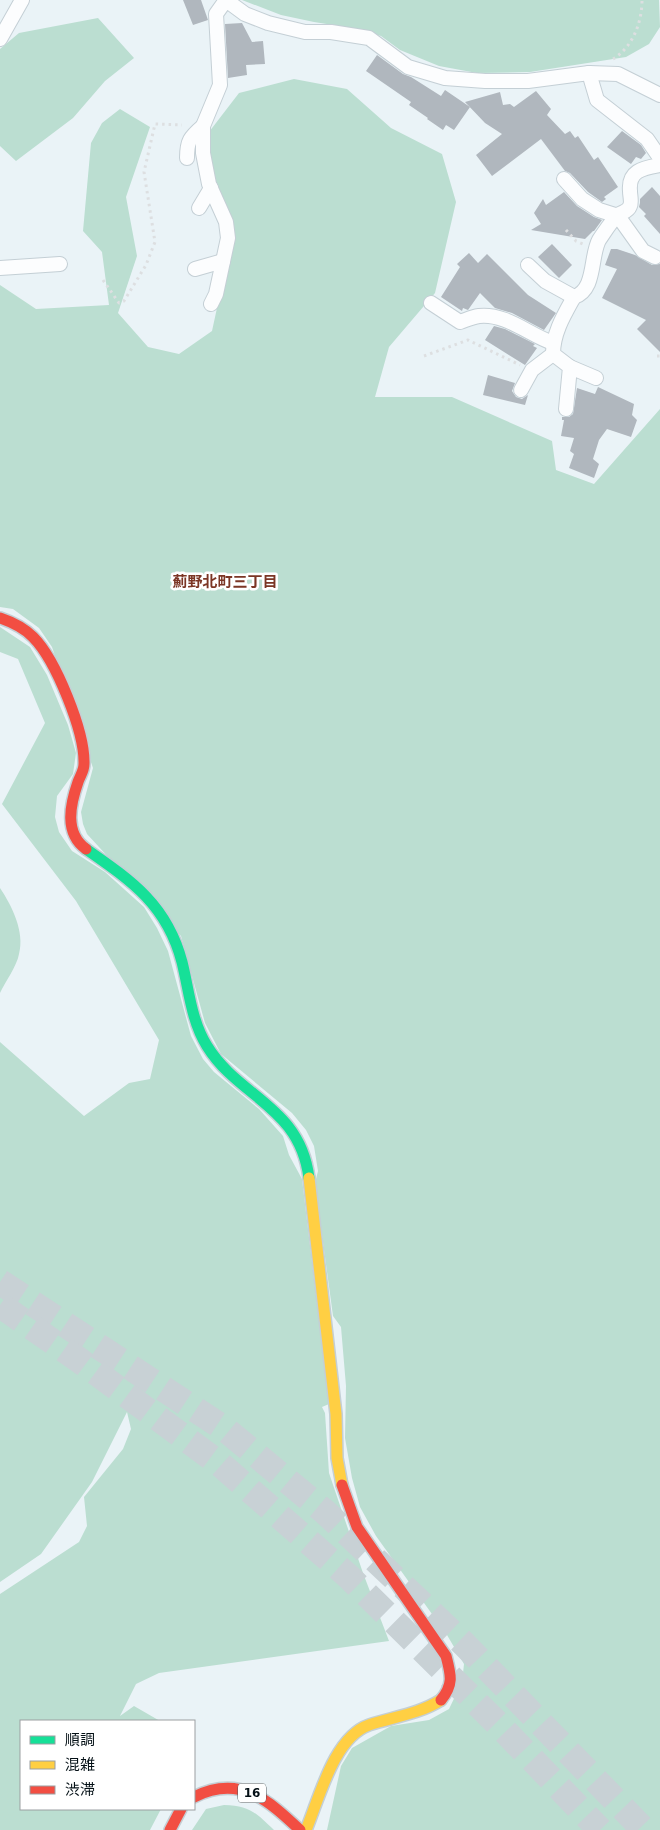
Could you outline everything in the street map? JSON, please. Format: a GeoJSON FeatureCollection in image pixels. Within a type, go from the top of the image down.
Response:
{"type":"FeatureCollection","features":[{"type":"Feature","properties":{"kind":"street"},"geometry":{"type":"LineString","coordinates":[[0,39],[22,0]]}},
{"type":"Feature","properties":{"kind":"street"},"geometry":{"type":"LineString","coordinates":[[210,304],[216,294],[228,230],[211,188],[203,153],[203,126],[220,85],[216,14],[226,0],[245,14],[268,24],[305,32],[331,32],[369,38],[408,67],[445,78],[485,81],[528,81],[589,73],[618,74],[660,95]]}},
{"type":"Feature","properties":{"kind":"street"},"geometry":{"type":"LineString","coordinates":[[589,73],[597,100],[647,139],[660,158]]}},
{"type":"Feature","properties":{"kind":"street"},"geometry":{"type":"LineString","coordinates":[[187,158],[187,145],[194,134],[203,126]]}},
{"type":"Feature","properties":{"kind":"street"},"geometry":{"type":"LineString","coordinates":[[521,390],[532,370],[553,349],[558,327],[574,297],[580,295],[587,285],[599,241],[618,216],[628,210],[631,205],[629,188],[636,172],[660,165]]}},
{"type":"Feature","properties":{"kind":"street"},"geometry":{"type":"LineString","coordinates":[[564,179],[582,199],[599,210],[618,216],[643,251],[655,257]]}},
{"type":"Feature","properties":{"kind":"street"},"geometry":{"type":"LineString","coordinates":[[199,208],[211,188]]}},
{"type":"Feature","properties":{"kind":"street"},"geometry":{"type":"LineString","coordinates":[[195,269],[223,262]]}},
{"type":"Feature","properties":{"kind":"street"},"geometry":{"type":"LineString","coordinates":[[0,268],[60,264]]}},
{"type":"Feature","properties":{"kind":"street"},"geometry":{"type":"LineString","coordinates":[[528,265],[545,281],[574,297]]}},
{"type":"Feature","properties":{"kind":"street"},"geometry":{"type":"LineString","coordinates":[[431,303],[460,322],[478,316],[496,317],[553,349],[570,368],[596,378]]}},
{"type":"Feature","properties":{"kind":"street"},"geometry":{"type":"LineString","coordinates":[[566,408],[570,368]]}},
{"type":"Feature","properties":{"kind":"street"},"geometry":{"type":"LineString","coordinates":[[0,618],[27,632],[35,640],[52,667],[75,718],[84,750],[84,766],[70,808],[71,827],[78,842],[146,895],[160,914],[173,935],[178,949],[198,1031],[208,1049],[220,1066],[273,1110],[290,1127],[300,1146],[309,1181],[336,1414],[335,1437],[341,1482],[351,1514],[358,1527],[446,1656],[450,1665],[450,1686],[445,1698],[439,1703],[418,1712],[357,1730],[341,1747],[306,1830]]}},
{"type":"Feature","properties":{"kind":"street","name":"16"},"geometry":{"type":"LineString","coordinates":[[195,1796],[201,1792],[220,1789],[236,1789],[250,1792],[274,1805],[300,1830]]}},
{"type":"Feature","properties":{"kind":"street"},"geometry":{"type":"LineString","coordinates":[[170,1830],[180,1810]]}},
{"type":"Feature","properties":{"kind":"path"},"geometry":{"type":"LineString","coordinates":[[589,73],[621,54],[630,44],[642,12],[642,0]]}},
{"type":"Feature","properties":{"kind":"path"},"geometry":{"type":"LineString","coordinates":[[103,280],[119,303],[124,301],[146,265],[155,242],[144,172],[155,124],[203,126]]}},
{"type":"Feature","properties":{"kind":"path"},"geometry":{"type":"LineString","coordinates":[[424,356],[468,340],[532,370]]}},
{"type":"Feature","properties":{"kind":"green space"},"geometry":{"type":"Polygon","coordinates":[[[242,0],[659,0],[660,27],[649,44],[626,57],[530,72],[477,73],[439,66],[400,50],[381,36],[352,28],[281,15],[242,0]]]}},
{"type":"Feature","properties":{"kind":"green space"},"geometry":{"type":"Polygon","coordinates":[[[98,18],[134,58],[105,81],[73,118],[16,161],[0,146],[0,49],[19,33],[98,18]]]}},
{"type":"Feature","properties":{"kind":"green space"},"geometry":{"type":"Polygon","coordinates":[[[294,79],[347,89],[391,128],[442,154],[456,202],[435,293],[389,347],[375,397],[452,397],[552,441],[556,470],[594,484],[660,409],[660,1830],[327,1830],[341,1766],[352,1748],[391,1726],[429,1720],[449,1709],[462,1682],[464,1664],[447,1635],[376,1536],[360,1507],[352,1478],[345,1438],[346,1386],[341,1327],[333,1316],[315,1183],[318,1171],[314,1146],[306,1130],[292,1113],[221,1054],[205,1023],[181,936],[87,834],[81,812],[93,768],[52,647],[39,628],[13,609],[0,607],[0,285],[36,309],[109,305],[102,252],[83,231],[91,143],[102,123],[120,109],[150,127],[126,197],[137,256],[118,313],[148,347],[179,354],[212,331],[227,262],[216,185],[208,155],[209,132],[239,93],[294,79]]]}},
{"type":"Feature","properties":{"kind":"green space"},"geometry":{"type":"Polygon","coordinates":[[[0,627],[30,647],[47,675],[68,725],[76,753],[73,774],[57,796],[55,817],[59,832],[72,851],[105,872],[144,907],[168,951],[191,1036],[203,1059],[214,1072],[259,1109],[283,1136],[289,1155],[302,1179],[329,1404],[322,1407],[325,1413],[329,1473],[363,1573],[389,1641],[159,1673],[136,1684],[120,1716],[134,1706],[158,1720],[20,1720],[20,1810],[160,1810],[150,1830],[0,1830],[0,1594],[79,1542],[87,1526],[84,1497],[123,1449],[131,1429],[127,1412],[92,1482],[41,1554],[0,1582],[0,1042],[84,1116],[129,1083],[150,1079],[159,1040],[76,901],[2,804],[45,723],[18,659],[0,652],[0,627]]]}},
{"type":"Feature","properties":{"kind":"green space"},"geometry":{"type":"Polygon","coordinates":[[[0,888],[9,903],[19,928],[20,946],[16,964],[0,993],[0,888]]]}},
{"type":"Feature","properties":{"kind":"green space"},"geometry":{"type":"Polygon","coordinates":[[[224,1805],[252,1811],[274,1830],[192,1830],[206,1809],[224,1805]]]}},
{"type":"Feature","properties":{"kind":"building"},"geometry":{"type":"Polygon","coordinates":[[[183,0],[201,0],[208,20],[193,25],[183,0]]]}},
{"type":"Feature","properties":{"kind":"building"},"geometry":{"type":"Polygon","coordinates":[[[242,23],[252,42],[263,41],[265,64],[246,65],[247,75],[228,78],[225,24],[242,23]]]}},
{"type":"Feature","properties":{"kind":"building"},"geometry":{"type":"Polygon","coordinates":[[[377,55],[403,74],[441,96],[445,90],[470,107],[454,130],[446,125],[443,130],[409,105],[411,102],[366,71],[377,55]]]}},
{"type":"Feature","properties":{"kind":"building"},"geometry":{"type":"Polygon","coordinates":[[[536,91],[551,109],[547,115],[565,134],[570,131],[575,138],[578,136],[594,160],[598,157],[618,187],[604,197],[606,199],[602,202],[588,192],[570,173],[565,171],[541,139],[492,176],[476,155],[502,134],[485,123],[465,102],[500,92],[503,105],[510,104],[514,107],[536,91]]]}},
{"type":"Feature","properties":{"kind":"building"},"geometry":{"type":"Polygon","coordinates":[[[622,131],[641,145],[646,153],[641,159],[636,157],[631,164],[607,147],[622,131]]]}},
{"type":"Feature","properties":{"kind":"building"},"geometry":{"type":"Polygon","coordinates":[[[652,187],[660,196],[660,234],[644,216],[646,214],[639,207],[640,199],[652,187]]]}},
{"type":"Feature","properties":{"kind":"building"},"geometry":{"type":"Polygon","coordinates":[[[564,192],[577,206],[602,220],[585,239],[531,230],[541,224],[534,213],[543,199],[546,205],[564,192]]]}},
{"type":"Feature","properties":{"kind":"building"},"geometry":{"type":"Polygon","coordinates":[[[552,244],[572,265],[559,278],[538,257],[552,244]]]}},
{"type":"Feature","properties":{"kind":"building"},"geometry":{"type":"Polygon","coordinates":[[[611,249],[635,255],[652,265],[660,264],[660,352],[637,329],[646,320],[602,298],[617,269],[605,265],[611,249]]]}},
{"type":"Feature","properties":{"kind":"building"},"geometry":{"type":"Polygon","coordinates":[[[469,253],[478,263],[487,254],[528,295],[556,313],[544,330],[512,313],[495,308],[480,293],[468,310],[463,308],[462,311],[441,297],[460,267],[457,264],[469,253]]]}},
{"type":"Feature","properties":{"kind":"building"},"geometry":{"type":"Polygon","coordinates":[[[494,326],[505,329],[535,344],[533,346],[537,348],[525,365],[485,340],[494,326]]]}},
{"type":"Feature","properties":{"kind":"building"},"geometry":{"type":"Polygon","coordinates":[[[488,375],[515,383],[512,391],[516,397],[522,399],[528,395],[525,405],[483,395],[488,375]]]}},
{"type":"Feature","properties":{"kind":"building"},"geometry":{"type":"Polygon","coordinates":[[[598,387],[634,404],[632,415],[637,420],[631,437],[607,429],[599,440],[593,459],[599,464],[594,478],[569,468],[574,454],[570,451],[574,438],[561,436],[564,420],[562,420],[562,417],[569,417],[573,414],[577,388],[595,394],[598,387]]]}},
{"type":"Feature","properties":{"kind":"tunnel"},"geometry":{"type":"LineString","coordinates":[[0,1282],[225,1429],[325,1512],[464,1644],[644,1830]]}},
{"type":"Feature","properties":{"kind":"tunnel"},"geometry":{"type":"LineString","coordinates":[[0,1305],[79,1360],[220,1464],[349,1577],[500,1726],[600,1830]]}},
{"type":"Feature","properties":{"kind":"traffic: fast"},"geometry":{"type":"LineString","coordinates":[[86,849],[133,884],[157,910],[175,942],[182,962],[197,1026],[207,1046],[220,1064],[267,1104],[294,1134],[303,1154],[309,1178]]}},
{"type":"Feature","properties":{"kind":"traffic: slow"},"geometry":{"type":"LineString","coordinates":[[309,1178],[336,1414],[337,1458],[342,1485]]}},
{"type":"Feature","properties":{"kind":"traffic: slow"},"geometry":{"type":"LineString","coordinates":[[306,1830],[329,1770],[346,1742],[357,1732],[369,1725],[424,1709],[441,1700]]}},
{"type":"Feature","properties":{"kind":"traffic: jam"},"geometry":{"type":"LineString","coordinates":[[0,618],[18,626],[33,637],[51,662],[67,697],[80,734],[84,764],[71,809],[72,827],[74,835],[86,849]]}},
{"type":"Feature","properties":{"kind":"traffic: jam"},"geometry":{"type":"LineString","coordinates":[[342,1485],[357,1527],[446,1656],[450,1684],[441,1700]]}},
{"type":"Feature","properties":{"kind":"traffic: jam"},"geometry":{"type":"LineString","coordinates":[[195,1797],[225,1788],[239,1789],[265,1800],[300,1830]]}},
{"type":"Feature","properties":{"kind":"traffic: jam"},"geometry":{"type":"LineString","coordinates":[[170,1830],[180,1810]]}},
{"type":"Feature","properties":{"kind":"district","name":"薊野北町三丁目"},"geometry":{"type":"Point","coordinates":[225,582]}}]}
